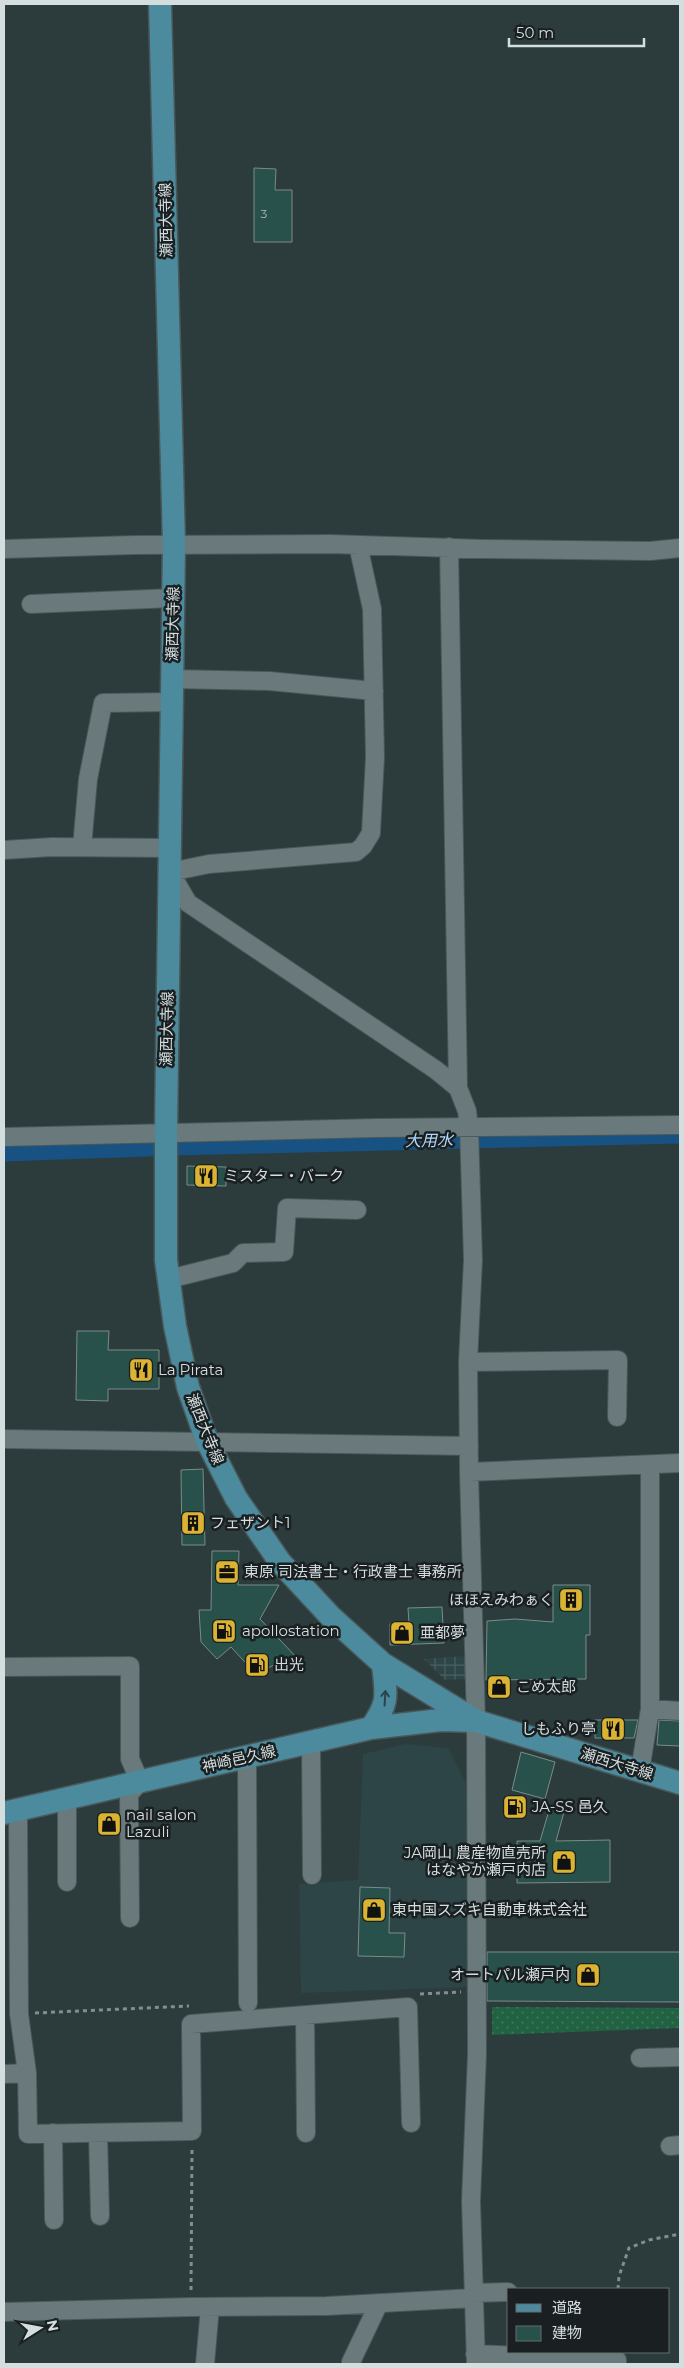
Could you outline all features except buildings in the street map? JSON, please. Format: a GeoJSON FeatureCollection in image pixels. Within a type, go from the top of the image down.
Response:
{"type":"FeatureCollection","features":[{"type":"Feature","properties":{"kind":"main road","name":"瀬西大寺線"},"geometry":{"type":"LineString","coordinates":[[160,4],[174,545],[166,1260],[174,1326],[188,1387],[208,1442],[236,1498],[280,1562],[331,1617],[383,1664],[476,1721],[680,1783]]}},
{"type":"Feature","properties":{"kind":"main road"},"geometry":{"type":"LineString","coordinates":[[371,1728],[384,1710],[386,1694],[383,1664]]}},
{"type":"Feature","properties":{"kind":"main road"},"geometry":{"type":"LineString","coordinates":[[424,1689],[431,1700],[432,1711],[424,1722]]}},
{"type":"Feature","properties":{"kind":"main road","name":"神崎邑久線"},"geometry":{"type":"LineString","coordinates":[[11,1811],[371,1728],[424,1722],[476,1721]]}},
{"type":"Feature","properties":{"kind":"street"},"geometry":{"type":"LineString","coordinates":[[4,549],[134,544],[358,545],[650,551],[680,548]]}},
{"type":"Feature","properties":{"kind":"street"},"geometry":{"type":"LineString","coordinates":[[358,545],[372,609],[374,691],[375,757],[371,833],[364,846],[356,852],[209,864],[170,872],[188,903],[428,1064],[458,1088]]}},
{"type":"Feature","properties":{"kind":"street"},"geometry":{"type":"LineString","coordinates":[[449,547],[458,1088],[466,1111],[468,1127],[473,1260],[468,1362],[476,1721],[476,2054],[471,2201],[475,2359],[617,2359]]}},
{"type":"Feature","properties":{"kind":"street"},"geometry":{"type":"LineString","coordinates":[[30,604],[173,598]]}},
{"type":"Feature","properties":{"kind":"street"},"geometry":{"type":"LineString","coordinates":[[172,679],[269,681],[374,691]]}},
{"type":"Feature","properties":{"kind":"street"},"geometry":{"type":"LineString","coordinates":[[82,847],[88,779],[103,703],[172,702]]}},
{"type":"Feature","properties":{"kind":"street"},"geometry":{"type":"LineString","coordinates":[[4,850],[82,847],[170,848]]}},
{"type":"Feature","properties":{"kind":"street"},"geometry":{"type":"LineString","coordinates":[[4,1137],[166,1132],[680,1125]]}},
{"type":"Feature","properties":{"kind":"street"},"geometry":{"type":"LineString","coordinates":[[168,1279],[233,1263],[244,1252],[284,1252],[287,1208],[357,1210]]}},
{"type":"Feature","properties":{"kind":"street"},"geometry":{"type":"LineString","coordinates":[[468,1362],[618,1360],[617,1417]]}},
{"type":"Feature","properties":{"kind":"street"},"geometry":{"type":"LineString","coordinates":[[4,1439],[469,1446]]}},
{"type":"Feature","properties":{"kind":"street"},"geometry":{"type":"LineString","coordinates":[[469,1472],[680,1463]]}},
{"type":"Feature","properties":{"kind":"street"},"geometry":{"type":"LineString","coordinates":[[640,1771],[650,1709],[650,1465]]}},
{"type":"Feature","properties":{"kind":"street"},"geometry":{"type":"LineString","coordinates":[[4,1667],[130,1666],[130,1759],[140,1782],[129,1794],[130,1918]]}},
{"type":"Feature","properties":{"kind":"street"},"geometry":{"type":"LineString","coordinates":[[650,1709],[680,1711]]}},
{"type":"Feature","properties":{"kind":"street"},"geometry":{"type":"LineString","coordinates":[[311,1742],[312,1874]]}},
{"type":"Feature","properties":{"kind":"street"},"geometry":{"type":"LineString","coordinates":[[247,1757],[248,2003]]}},
{"type":"Feature","properties":{"kind":"street"},"geometry":{"type":"LineString","coordinates":[[66,1799],[67,1882]]}},
{"type":"Feature","properties":{"kind":"street"},"geometry":{"type":"LineString","coordinates":[[11,1811],[20,2014],[27,2073],[28,2134],[192,2131],[192,2024],[408,2007],[411,2123]]}},
{"type":"Feature","properties":{"kind":"street"},"geometry":{"type":"LineString","coordinates":[[305,2015],[306,2133]]}},
{"type":"Feature","properties":{"kind":"street"},"geometry":{"type":"LineString","coordinates":[[640,2058],[680,2057]]}},
{"type":"Feature","properties":{"kind":"street"},"geometry":{"type":"LineString","coordinates":[[4,2074],[27,2073]]}},
{"type":"Feature","properties":{"kind":"street"},"geometry":{"type":"LineString","coordinates":[[98,2132],[100,2216]]}},
{"type":"Feature","properties":{"kind":"street"},"geometry":{"type":"LineString","coordinates":[[53,2133],[54,2220]]}},
{"type":"Feature","properties":{"kind":"street"},"geometry":{"type":"LineString","coordinates":[[4,2312],[191,2307],[327,2306],[507,2292]]}},
{"type":"Feature","properties":{"kind":"street"},"geometry":{"type":"LineString","coordinates":[[351,2362],[379,2303]]}},
{"type":"Feature","properties":{"kind":"street"},"geometry":{"type":"LineString","coordinates":[[205,2364],[210,2307]]}},
{"type":"Feature","properties":{"kind":"path"},"geometry":{"type":"LineString","coordinates":[[191,2307],[192,2131]]}},
{"type":"Feature","properties":{"kind":"path"},"geometry":{"type":"LineString","coordinates":[[618,2288],[619,2276],[630,2248],[649,2240],[680,2234]]}},
{"type":"Feature","properties":{"kind":"shaded area"},"geometry":{"type":"Polygon","coordinates":[[[465,1656],[466,1679],[445,1680],[424,1659],[465,1656]]]}},
{"type":"Feature","properties":{"kind":"shaded area"},"geometry":{"type":"Polygon","coordinates":[[[405,1744],[448,1748],[466,1783],[470,1987],[301,1993],[299,1884],[358,1880],[363,1754],[405,1744]]]}},
{"type":"Feature","properties":{"kind":"green space"},"geometry":{"type":"Polygon","coordinates":[[[492,2007],[680,2008],[680,2028],[492,2035],[492,2007]]]}},
{"type":"Feature","properties":{"kind":"waterway","name":"大用水"},"geometry":{"type":"LineString","coordinates":[[177,1146],[680,1134]]}},
{"type":"Feature","properties":{"kind":"waterway","name":"大用水"},"geometry":{"type":"LineString","coordinates":[[4,1152],[149,1147]]}},
{"type":"Feature","properties":{"kind":"place","name":"ミスター・バーク"},"geometry":{"type":"Point","coordinates":[206,1176]}},
{"type":"Feature","properties":{"kind":"place","name":"La Pirata"},"geometry":{"type":"Point","coordinates":[141,1370]}},
{"type":"Feature","properties":{"kind":"place","name":"フェザント1"},"geometry":{"type":"Point","coordinates":[193,1523]}},
{"type":"Feature","properties":{"kind":"place","name":"東原 司法書士・行政書士 事務所"},"geometry":{"type":"Point","coordinates":[227,1572]}},
{"type":"Feature","properties":{"kind":"place","name":"ほほえみわぁく"},"geometry":{"type":"Point","coordinates":[571,1600]}},
{"type":"Feature","properties":{"kind":"place","name":"apollostation"},"geometry":{"type":"Point","coordinates":[224,1631]}},
{"type":"Feature","properties":{"kind":"place","name":"亜都夢"},"geometry":{"type":"Point","coordinates":[402,1633]}},
{"type":"Feature","properties":{"kind":"place","name":"出光"},"geometry":{"type":"Point","coordinates":[257,1665]}},
{"type":"Feature","properties":{"kind":"place","name":"こめ太郎"},"geometry":{"type":"Point","coordinates":[499,1687]}},
{"type":"Feature","properties":{"kind":"place","name":"しもふり亭"},"geometry":{"type":"Point","coordinates":[613,1729]}},
{"type":"Feature","properties":{"kind":"place","name":"JA-SS 邑久"},"geometry":{"type":"Point","coordinates":[515,1807]}},
{"type":"Feature","properties":{"kind":"place","name":"nail salon Lazuli"},"geometry":{"type":"Point","coordinates":[109,1824]}},
{"type":"Feature","properties":{"kind":"place","name":"JA岡山 農産物直売所 はなやか瀬戸内店"},"geometry":{"type":"Point","coordinates":[564,1862]}},
{"type":"Feature","properties":{"kind":"place","name":"東中国スズキ自動車株式会社"},"geometry":{"type":"Point","coordinates":[374,1910]}},
{"type":"Feature","properties":{"kind":"place","name":"オートパル瀬戸内"},"geometry":{"type":"Point","coordinates":[588,1975]}}]}
